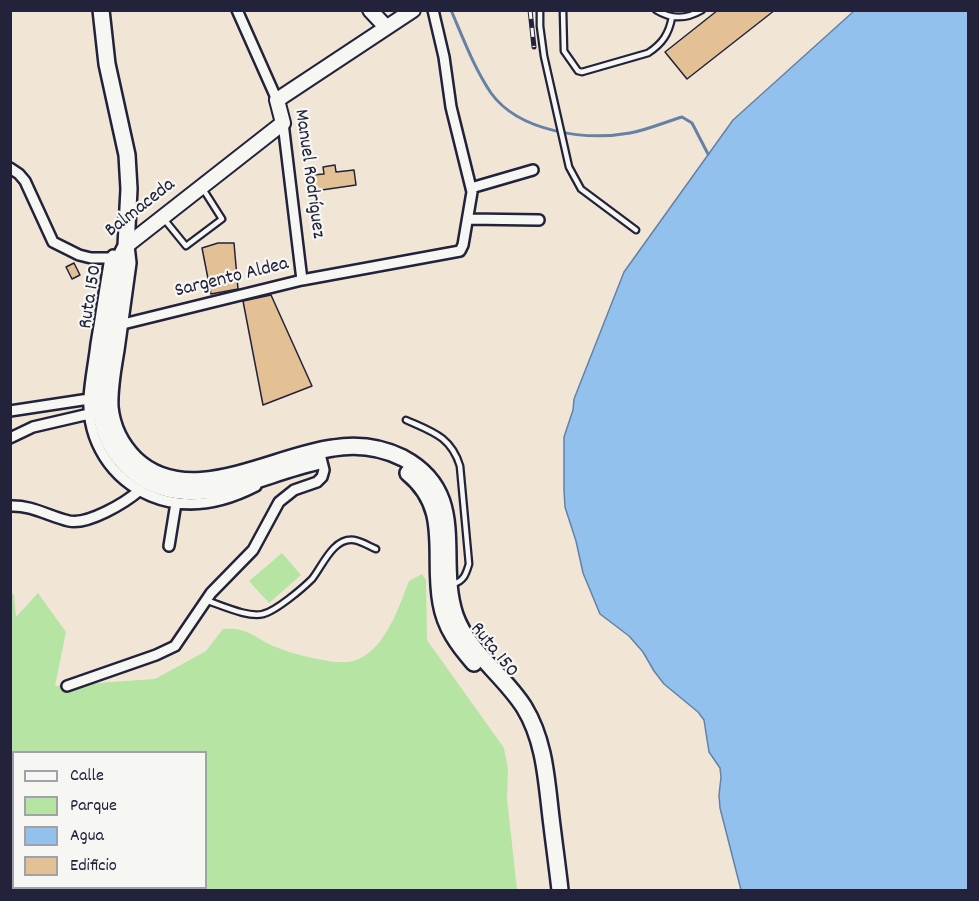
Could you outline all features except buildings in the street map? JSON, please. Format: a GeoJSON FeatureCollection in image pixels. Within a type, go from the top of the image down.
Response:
{"type":"FeatureCollection","features":[{"type":"Feature","properties":{"kind":"main road"},"geometry":{"type":"LineString","coordinates":[[101,10],[107,64],[128,164],[129,206],[126,246]]}},
{"type":"Feature","properties":{"kind":"main road","name":"Ruta 150"},"geometry":{"type":"LineString","coordinates":[[126,246],[128,264],[111,384],[112,418],[117,433],[136,460],[150,470],[175,479],[203,480],[354,446],[375,448],[402,458],[424,474],[439,493],[445,510],[448,531],[453,606],[460,627],[473,646],[518,698],[539,739],[544,761],[560,891]]}},
{"type":"Feature","properties":{"kind":"main road","name":"Ruta 150"},"geometry":{"type":"LineString","coordinates":[[126,246],[117,264],[100,387],[101,420],[111,447],[127,467],[142,479],[172,490],[196,492],[219,490],[279,472],[320,455],[382,459],[411,476],[423,488],[431,502],[438,527],[439,594],[447,626],[459,646],[515,711],[530,743],[536,766],[551,891]]}},
{"type":"Feature","properties":{"kind":"street","name":"Manuel Rodríguez"},"geometry":{"type":"LineString","coordinates":[[237,10],[277,100],[283,123],[302,280]]}},
{"type":"Feature","properties":{"kind":"street"},"geometry":{"type":"LineString","coordinates":[[370,10],[386,27]]}},
{"type":"Feature","properties":{"kind":"street"},"geometry":{"type":"LineString","coordinates":[[277,100],[412,10]]}},
{"type":"Feature","properties":{"kind":"street"},"geometry":{"type":"LineString","coordinates":[[434,10],[451,107],[471,188],[468,219],[539,219]]}},
{"type":"Feature","properties":{"kind":"street","name":"Balmaceda"},"geometry":{"type":"LineString","coordinates":[[10,168],[25,181],[54,242],[79,255],[91,258],[110,258],[283,123]]}},
{"type":"Feature","properties":{"kind":"street"},"geometry":{"type":"LineString","coordinates":[[471,188],[533,170]]}},
{"type":"Feature","properties":{"kind":"street","name":"Sargento Aldea"},"geometry":{"type":"LineString","coordinates":[[119,325],[302,280],[460,251],[468,219]]}},
{"type":"Feature","properties":{"kind":"street"},"geometry":{"type":"LineString","coordinates":[[110,258],[89,399],[89,414],[96,441],[104,457],[122,477],[140,490],[158,499],[198,505],[221,500],[248,490],[279,472]]}},
{"type":"Feature","properties":{"kind":"street"},"geometry":{"type":"LineString","coordinates":[[10,411],[89,399]]}},
{"type":"Feature","properties":{"kind":"street"},"geometry":{"type":"LineString","coordinates":[[10,438],[33,427],[89,414]]}},
{"type":"Feature","properties":{"kind":"street"},"geometry":{"type":"LineString","coordinates":[[67,686],[172,649],[183,638],[206,600],[254,550],[279,502],[294,490],[321,479],[324,474],[320,455]]}},
{"type":"Feature","properties":{"kind":"street"},"geometry":{"type":"LineString","coordinates":[[10,506],[29,507],[76,522],[115,507],[140,490]]}},
{"type":"Feature","properties":{"kind":"street"},"geometry":{"type":"LineString","coordinates":[[169,546],[176,503]]}},
{"type":"Feature","properties":{"kind":"lane"},"geometry":{"type":"LineString","coordinates":[[540,10],[544,56],[569,167],[582,189],[636,230]]}},
{"type":"Feature","properties":{"kind":"lane"},"geometry":{"type":"LineString","coordinates":[[563,10],[564,51],[578,71],[582,72],[648,53],[656,48],[670,31],[672,17]]}},
{"type":"Feature","properties":{"kind":"lane"},"geometry":{"type":"LineString","coordinates":[[656,10],[681,18],[693,16],[702,10]]}},
{"type":"Feature","properties":{"kind":"lane"},"geometry":{"type":"LineString","coordinates":[[162,217],[186,246],[222,219],[201,186]]}},
{"type":"Feature","properties":{"kind":"lane"},"geometry":{"type":"LineString","coordinates":[[406,420],[436,433],[450,444],[460,466],[469,564],[465,577],[459,583],[450,585]]}},
{"type":"Feature","properties":{"kind":"lane"},"geometry":{"type":"LineString","coordinates":[[206,600],[250,614],[262,615],[271,612],[305,585],[336,547],[347,541],[355,540],[376,549]]}},
{"type":"Feature","properties":{"kind":"green space"},"geometry":{"type":"Polygon","coordinates":[[[282,553],[301,575],[269,603],[249,581],[282,553]]]}},
{"type":"Feature","properties":{"kind":"green space"},"geometry":{"type":"Polygon","coordinates":[[[422,574],[426,580],[427,640],[504,748],[508,769],[507,798],[517,890],[11,890],[10,591],[14,595],[16,617],[38,593],[66,632],[55,686],[155,679],[206,651],[223,629],[244,631],[273,646],[306,657],[335,662],[353,661],[373,649],[382,639],[395,616],[409,581],[422,574]]]}},
{"type":"Feature","properties":{"kind":"water"},"geometry":{"type":"Polygon","coordinates":[[[854,11],[968,11],[968,890],[741,890],[720,808],[720,768],[709,752],[704,720],[698,712],[664,684],[643,652],[629,636],[600,614],[583,573],[565,507],[564,437],[573,410],[574,399],[624,272],[733,120],[854,11]]]}},
{"type":"Feature","properties":{"kind":"waterway"},"geometry":{"type":"LineString","coordinates":[[451,10],[469,53],[491,93],[518,117],[554,131],[594,136],[636,132],[682,117],[692,123],[708,154]]}},
{"type":"Feature","properties":{"kind":"railway"},"geometry":{"type":"LineString","coordinates":[[530,10],[534,47]]}}]}
